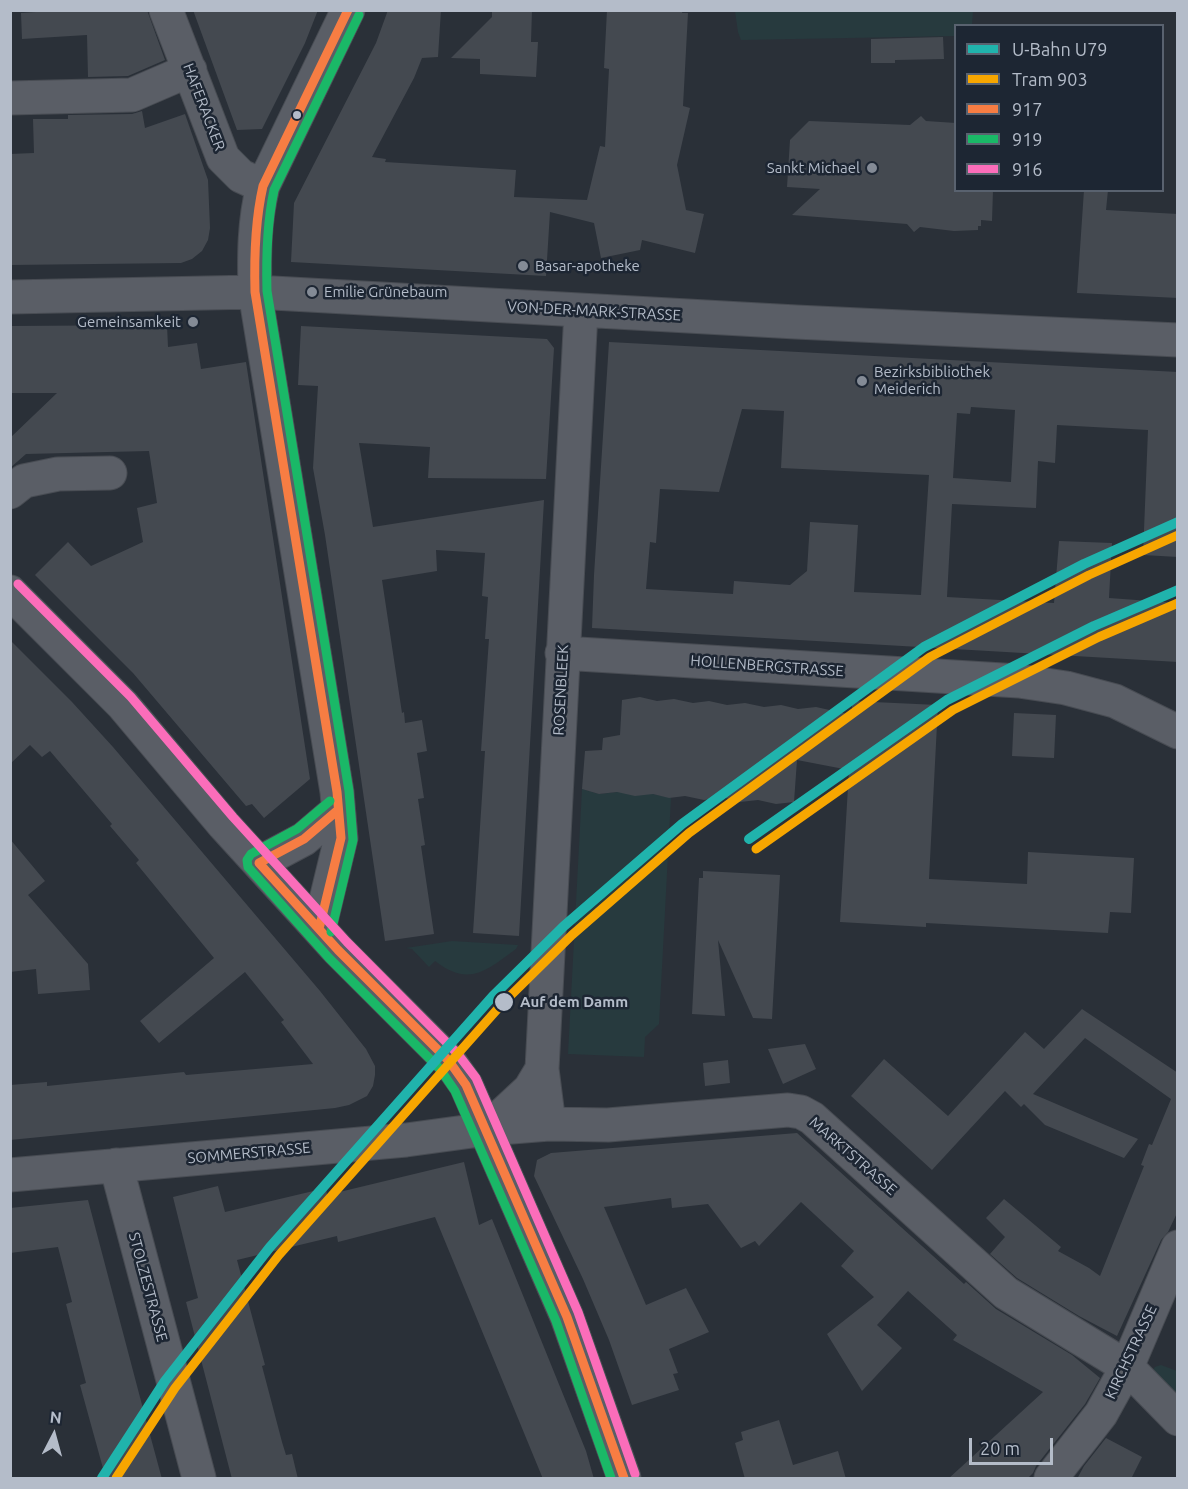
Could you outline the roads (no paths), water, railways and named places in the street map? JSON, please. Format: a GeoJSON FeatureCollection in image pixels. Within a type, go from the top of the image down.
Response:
{"type":"FeatureCollection","features":[{"type":"Feature","properties":{"kind":"street","name":"HAFERACKER"},"geometry":{"type":"LineString","coordinates":[[166,10],[224,158],[241,176],[263,186]]}},
{"type":"Feature","properties":{"kind":"street"},"geometry":{"type":"LineString","coordinates":[[319,929],[341,838],[255,292],[254,241],[257,208],[263,186],[348,10]]}},
{"type":"Feature","properties":{"kind":"street"},"geometry":{"type":"LineString","coordinates":[[10,98],[132,94],[190,70]]}},
{"type":"Feature","properties":{"kind":"street","name":"VON-DER-MARK-STRASSE"},"geometry":{"type":"LineString","coordinates":[[10,297],[255,292],[581,311],[1178,340]]}},
{"type":"Feature","properties":{"kind":"street","name":"ROSENBLEEK"},"geometry":{"type":"LineString","coordinates":[[549,1124],[542,1069],[581,311]]}},
{"type":"Feature","properties":{"kind":"street"},"geometry":{"type":"LineString","coordinates":[[10,492],[24,481],[58,474],[110,473]]}},
{"type":"Feature","properties":{"kind":"street"},"geometry":{"type":"LineString","coordinates":[[10,592],[123,705],[259,863],[338,950],[449,1061],[466,1085],[567,1317],[624,1479]]}},
{"type":"Feature","properties":{"kind":"street","name":"HOLLENBERGSTRASSE"},"geometry":{"type":"LineString","coordinates":[[562,653],[1019,681],[1066,688],[1115,701],[1178,732]]}},
{"type":"Feature","properties":{"kind":"street"},"geometry":{"type":"LineString","coordinates":[[259,863],[304,839],[338,810]]}},
{"type":"Feature","properties":{"kind":"street"},"geometry":{"type":"LineString","coordinates":[[487,1129],[530,1089],[542,1069]]}},
{"type":"Feature","properties":{"kind":"street","name":"MARKTSTRASSE"},"geometry":{"type":"LineString","coordinates":[[487,1129],[549,1124],[608,1125],[788,1110],[801,1112],[812,1118],[1006,1293],[1127,1367],[1178,1419]]}},
{"type":"Feature","properties":{"kind":"street","name":"SOMMERSTRASSE"},"geometry":{"type":"LineString","coordinates":[[10,1175],[406,1140],[487,1129]]}},
{"type":"Feature","properties":{"kind":"street","name":"STOLZESTRASSE"},"geometry":{"type":"LineString","coordinates":[[116,1165],[199,1479]]}},
{"type":"Feature","properties":{"kind":"street","name":"KIRCHSTRASSE"},"geometry":{"type":"LineString","coordinates":[[1051,1479],[1101,1414],[1127,1367],[1178,1247]]}},
{"type":"Feature","properties":{"kind":"metro line","name":"U79"},"geometry":{"type":"LineString","coordinates":[[102,1478],[165,1381],[270,1247],[493,996],[564,926],[682,824],[924,647],[1084,564],[1178,522]]}},
{"type":"Feature","properties":{"kind":"metro line","name":"U79"},"geometry":{"type":"LineString","coordinates":[[749,839],[947,700],[1094,626],[1178,590]]}},
{"type":"Feature","properties":{"kind":"tram line","name":"903"},"geometry":{"type":"LineString","coordinates":[[116,1478],[175,1388],[279,1255],[502,1004],[572,935],[689,833],[930,657],[1089,575],[1178,535]]}},
{"type":"Feature","properties":{"kind":"tram line","name":"903"},"geometry":{"type":"LineString","coordinates":[[756,849],[953,710],[1099,637],[1178,603]]}},
{"type":"Feature","properties":{"kind":"place","name":"Sankt Michael"},"geometry":{"type":"Point","coordinates":[872,168]}},
{"type":"Feature","properties":{"kind":"place","name":"Basar-apotheke"},"geometry":{"type":"Point","coordinates":[523,266]}},
{"type":"Feature","properties":{"kind":"place","name":"Emilie Grünebaum"},"geometry":{"type":"Point","coordinates":[312,292]}},
{"type":"Feature","properties":{"kind":"place","name":"Gemeinsamkeit"},"geometry":{"type":"Point","coordinates":[193,322]}},
{"type":"Feature","properties":{"kind":"place","name":"Bezirksbibliothek Meiderich"},"geometry":{"type":"Point","coordinates":[862,381]}},
{"type":"Feature","properties":{"kind":"place","name":"Auf dem Damm"},"geometry":{"type":"Point","coordinates":[504,1002]}}]}
